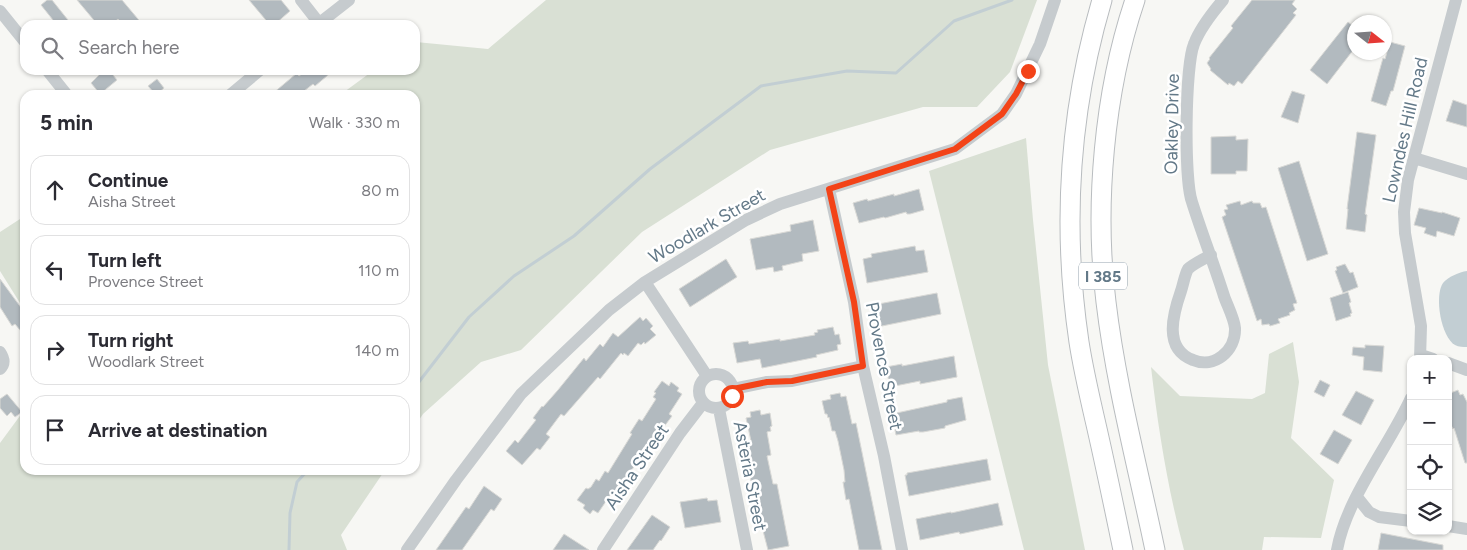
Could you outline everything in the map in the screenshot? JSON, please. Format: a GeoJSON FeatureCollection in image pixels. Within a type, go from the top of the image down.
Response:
{"type":"FeatureCollection","features":[{"type":"Feature","properties":{"kind":"highway","name":"I 385"},"geometry":{"type":"LineString","coordinates":[[1102,0],[1082,81],[1075,127],[1070,189],[1070,246],[1073,296],[1082,362],[1124,550]]}},
{"type":"Feature","properties":{"kind":"highway","name":"I 385"},"geometry":{"type":"LineString","coordinates":[[1135,0],[1123,40],[1107,127],[1103,166],[1101,252],[1105,301],[1113,351],[1155,550]]}},
{"type":"Feature","properties":{"kind":"street"},"geometry":{"type":"LineString","coordinates":[[301,0],[315,20]]}},
{"type":"Feature","properties":{"kind":"street"},"geometry":{"type":"LineString","coordinates":[[323,20],[349,0]]}},
{"type":"Feature","properties":{"kind":"street","name":"Woodlark Street"},"geometry":{"type":"LineString","coordinates":[[406,550],[521,394],[609,310],[645,282],[746,220],[780,204],[955,149],[1002,114],[1016,94],[1028,71],[1056,0]]}},
{"type":"Feature","properties":{"kind":"street","name":"Oakley Drive"},"geometry":{"type":"LineString","coordinates":[[1210,255],[1188,269],[1173,321],[1173,340],[1181,354],[1205,364],[1220,359],[1232,345],[1235,328],[1191,199],[1188,176],[1188,78],[1193,45],[1209,18],[1223,0]]}},
{"type":"Feature","properties":{"kind":"street","name":"Lowndes Hill Road"},"geometry":{"type":"LineString","coordinates":[[1425,355],[1409,262],[1404,212],[1408,180],[1456,0]]}},
{"type":"Feature","properties":{"kind":"street"},"geometry":{"type":"LineString","coordinates":[[0,11],[20,36]]}},
{"type":"Feature","properties":{"kind":"street"},"geometry":{"type":"LineString","coordinates":[[51,75],[63,90]]}},
{"type":"Feature","properties":{"kind":"street"},"geometry":{"type":"LineString","coordinates":[[236,90],[254,75]]}},
{"type":"Feature","properties":{"kind":"street"},"geometry":{"type":"LineString","coordinates":[[1414,158],[1467,174]]}},
{"type":"Feature","properties":{"kind":"street","name":"Provence Street"},"geometry":{"type":"LineString","coordinates":[[829,189],[854,302],[863,366],[884,456],[902,550]]}},
{"type":"Feature","properties":{"kind":"street"},"geometry":{"type":"LineString","coordinates":[[645,282],[707,376]]}},
{"type":"Feature","properties":{"kind":"street"},"geometry":{"type":"LineString","coordinates":[[0,352],[4,360],[4,364],[0,369]]}},
{"type":"Feature","properties":{"kind":"street"},"geometry":{"type":"LineString","coordinates":[[1452,364],[1467,370]]}},
{"type":"Feature","properties":{"kind":"street"},"geometry":{"type":"LineString","coordinates":[[733,389],[767,382],[792,381],[863,366]]}},
{"type":"Feature","properties":{"kind":"street"},"geometry":{"type":"LineString","coordinates":[[721,374],[727,378],[733,389],[731,400],[719,409],[710,408],[700,400],[699,386],[707,376],[721,374]]}},
{"type":"Feature","properties":{"kind":"street"},"geometry":{"type":"LineString","coordinates":[[1337,550],[1343,526],[1357,497],[1402,419],[1410,400]]}},
{"type":"Feature","properties":{"kind":"street","name":"Aisha Street"},"geometry":{"type":"LineString","coordinates":[[603,550],[680,434],[703,404]]}},
{"type":"Feature","properties":{"kind":"street","name":"Asteria Street"},"geometry":{"type":"LineString","coordinates":[[719,409],[747,550]]}},
{"type":"Feature","properties":{"kind":"street"},"geometry":{"type":"LineString","coordinates":[[1357,497],[1369,512],[1379,517],[1407,520]]}},
{"type":"Feature","properties":{"kind":"street"},"geometry":{"type":"LineString","coordinates":[[1452,526],[1467,528]]}},
{"type":"Feature","properties":{"kind":"shaded area"},"geometry":{"type":"Polygon","coordinates":[[[546,0],[1037,0],[1010,72],[977,107],[923,107],[770,150],[642,232],[521,350],[481,362],[420,418],[420,90],[347,90],[367,75],[420,75],[420,42],[488,49],[546,0]]]}},
{"type":"Feature","properties":{"kind":"shaded area"},"geometry":{"type":"Polygon","coordinates":[[[1026,138],[1048,365],[1085,550],[1024,550],[929,171],[1026,138]]]}},
{"type":"Feature","properties":{"kind":"shaded area"},"geometry":{"type":"Polygon","coordinates":[[[20,219],[20,303],[0,271],[0,232],[20,219]]]}},
{"type":"Feature","properties":{"kind":"shaded area"},"geometry":{"type":"Polygon","coordinates":[[[1467,271],[1467,347],[1460,347],[1450,341],[1446,334],[1440,316],[1439,297],[1440,289],[1445,281],[1454,275],[1467,271]]]}},
{"type":"Feature","properties":{"kind":"shaded area"},"geometry":{"type":"Polygon","coordinates":[[[1293,342],[1299,382],[1291,438],[1334,480],[1321,538],[1264,537],[1262,550],[1184,550],[1164,459],[1151,367],[1180,396],[1252,399],[1265,393],[1269,354],[1293,342]]]}},
{"type":"Feature","properties":{"kind":"shaded area"},"geometry":{"type":"Polygon","coordinates":[[[20,416],[20,475],[382,475],[341,535],[347,550],[0,550],[0,443],[20,416]]]}},
{"type":"Feature","properties":{"kind":"building"},"geometry":{"type":"Polygon","coordinates":[[[47,0],[52,0],[68,20],[53,20],[41,5],[47,0]]]}},
{"type":"Feature","properties":{"kind":"building"},"geometry":{"type":"Polygon","coordinates":[[[77,0],[122,0],[139,20],[118,19],[94,20],[77,0]]]}},
{"type":"Feature","properties":{"kind":"building"},"geometry":{"type":"Polygon","coordinates":[[[249,0],[281,0],[290,11],[280,20],[266,20],[249,0]]]}},
{"type":"Feature","properties":{"kind":"building"},"geometry":{"type":"Polygon","coordinates":[[[1252,0],[1295,0],[1292,4],[1297,9],[1293,13],[1296,15],[1242,84],[1238,81],[1234,86],[1229,83],[1228,85],[1210,70],[1207,63],[1233,28],[1231,26],[1252,0]]]}},
{"type":"Feature","properties":{"kind":"building"},"geometry":{"type":"Polygon","coordinates":[[[1347,23],[1347,58],[1327,84],[1310,70],[1347,23]]]}},
{"type":"Feature","properties":{"kind":"building"},"geometry":{"type":"Polygon","coordinates":[[[1392,43],[1405,46],[1393,91],[1391,91],[1386,106],[1371,101],[1382,60],[1392,60],[1392,43]]]}},
{"type":"Feature","properties":{"kind":"building"},"geometry":{"type":"Polygon","coordinates":[[[99,75],[113,75],[117,80],[105,90],[97,90],[91,83],[99,75]]]}},
{"type":"Feature","properties":{"kind":"building"},"geometry":{"type":"Polygon","coordinates":[[[295,75],[328,75],[315,86],[313,84],[305,90],[277,90],[295,75]]]}},
{"type":"Feature","properties":{"kind":"building"},"geometry":{"type":"Polygon","coordinates":[[[157,79],[164,88],[162,90],[152,90],[148,86],[157,79]]]}},
{"type":"Feature","properties":{"kind":"building"},"geometry":{"type":"Polygon","coordinates":[[[1292,91],[1305,95],[1298,123],[1281,117],[1292,91]]]}},
{"type":"Feature","properties":{"kind":"building"},"geometry":{"type":"Polygon","coordinates":[[[1453,100],[1467,105],[1467,127],[1446,121],[1453,100]]]}},
{"type":"Feature","properties":{"kind":"building"},"geometry":{"type":"Polygon","coordinates":[[[1357,132],[1376,135],[1365,214],[1367,215],[1365,232],[1346,229],[1357,132]]]}},
{"type":"Feature","properties":{"kind":"building"},"geometry":{"type":"Polygon","coordinates":[[[1236,136],[1236,140],[1248,139],[1247,171],[1236,171],[1236,174],[1211,174],[1211,137],[1236,136]]]}},
{"type":"Feature","properties":{"kind":"building"},"geometry":{"type":"Polygon","coordinates":[[[1299,161],[1328,254],[1307,261],[1278,168],[1299,161]]]}},
{"type":"Feature","properties":{"kind":"building"},"geometry":{"type":"Polygon","coordinates":[[[919,189],[924,210],[910,214],[906,212],[859,223],[853,203],[894,194],[894,196],[919,189]]]}},
{"type":"Feature","properties":{"kind":"building"},"geometry":{"type":"Polygon","coordinates":[[[1240,201],[1241,205],[1252,201],[1253,203],[1260,203],[1262,208],[1266,207],[1297,303],[1293,304],[1295,310],[1289,313],[1290,315],[1278,319],[1280,323],[1270,326],[1269,324],[1262,325],[1261,319],[1257,321],[1222,217],[1226,215],[1224,210],[1228,209],[1226,205],[1240,201]]]}},
{"type":"Feature","properties":{"kind":"building"},"geometry":{"type":"Polygon","coordinates":[[[1419,208],[1442,212],[1460,218],[1454,236],[1437,231],[1436,237],[1424,233],[1426,228],[1414,225],[1419,208]]]}},
{"type":"Feature","properties":{"kind":"building"},"geometry":{"type":"Polygon","coordinates":[[[813,220],[819,251],[802,254],[803,261],[782,266],[783,270],[774,272],[773,267],[756,270],[750,239],[791,231],[790,225],[813,220]]]}},
{"type":"Feature","properties":{"kind":"building"},"geometry":{"type":"Polygon","coordinates":[[[915,246],[916,251],[924,250],[928,272],[867,283],[863,259],[872,257],[871,254],[915,246]]]}},
{"type":"Feature","properties":{"kind":"building"},"geometry":{"type":"Polygon","coordinates":[[[726,259],[737,277],[690,307],[679,289],[726,259]]]}},
{"type":"Feature","properties":{"kind":"building"},"geometry":{"type":"Polygon","coordinates":[[[1345,264],[1350,273],[1353,272],[1358,287],[1343,293],[1335,271],[1337,270],[1336,267],[1345,264]]]}},
{"type":"Feature","properties":{"kind":"building"},"geometry":{"type":"Polygon","coordinates":[[[0,279],[20,306],[20,330],[15,324],[12,326],[0,307],[0,279]]]}},
{"type":"Feature","properties":{"kind":"building"},"geometry":{"type":"Polygon","coordinates":[[[1348,292],[1351,302],[1349,303],[1351,316],[1336,321],[1330,298],[1348,292]]]}},
{"type":"Feature","properties":{"kind":"building"},"geometry":{"type":"Polygon","coordinates":[[[937,293],[941,314],[877,327],[873,305],[937,293]]]}},
{"type":"Feature","properties":{"kind":"building"},"geometry":{"type":"Polygon","coordinates":[[[640,317],[643,321],[646,318],[653,326],[650,329],[656,335],[645,344],[644,342],[641,345],[638,343],[628,356],[621,353],[600,379],[598,377],[564,416],[561,414],[546,434],[550,437],[540,450],[537,448],[522,465],[506,451],[515,440],[518,443],[536,420],[533,418],[542,406],[558,390],[584,358],[586,361],[600,344],[603,347],[613,333],[618,337],[640,317]]]}},
{"type":"Feature","properties":{"kind":"building"},"geometry":{"type":"Polygon","coordinates":[[[833,327],[835,335],[839,334],[841,344],[837,345],[838,350],[816,355],[817,357],[762,368],[760,359],[737,363],[733,343],[748,341],[749,344],[780,339],[780,341],[815,335],[814,333],[818,332],[817,330],[833,327]]]}},
{"type":"Feature","properties":{"kind":"building"},"geometry":{"type":"Polygon","coordinates":[[[1365,345],[1384,346],[1382,372],[1363,370],[1364,357],[1352,355],[1353,347],[1365,348],[1365,345]]]}},
{"type":"Feature","properties":{"kind":"building"},"geometry":{"type":"Polygon","coordinates":[[[954,356],[957,377],[920,384],[920,381],[890,387],[886,367],[902,364],[902,366],[954,356]]]}},
{"type":"Feature","properties":{"kind":"building"},"geometry":{"type":"Polygon","coordinates":[[[1320,380],[1330,385],[1324,397],[1314,392],[1320,380]]]}},
{"type":"Feature","properties":{"kind":"building"},"geometry":{"type":"Polygon","coordinates":[[[662,381],[669,386],[671,382],[679,388],[677,391],[682,394],[669,414],[672,416],[663,428],[661,427],[614,496],[611,494],[598,513],[593,510],[590,514],[583,508],[585,505],[577,500],[586,488],[591,487],[596,479],[599,481],[605,471],[608,473],[639,419],[642,421],[656,399],[653,397],[656,393],[654,392],[662,381]]]}},
{"type":"Feature","properties":{"kind":"building"},"geometry":{"type":"Polygon","coordinates":[[[1458,390],[1460,395],[1463,394],[1467,402],[1467,463],[1465,463],[1454,428],[1452,427],[1452,392],[1458,390]]]}},
{"type":"Feature","properties":{"kind":"building"},"geometry":{"type":"Polygon","coordinates":[[[1356,391],[1374,400],[1361,425],[1342,415],[1356,391]]]}},
{"type":"Feature","properties":{"kind":"building"},"geometry":{"type":"Polygon","coordinates":[[[840,393],[841,397],[846,396],[852,424],[856,423],[882,550],[859,550],[849,499],[846,500],[843,482],[845,482],[844,470],[838,441],[835,431],[832,431],[829,417],[825,414],[822,401],[831,399],[830,395],[840,393]]]}},
{"type":"Feature","properties":{"kind":"building"},"geometry":{"type":"Polygon","coordinates":[[[7,394],[20,410],[20,413],[15,417],[11,412],[7,416],[0,408],[0,399],[7,394]]]}},
{"type":"Feature","properties":{"kind":"building"},"geometry":{"type":"Polygon","coordinates":[[[962,397],[966,420],[945,426],[945,428],[896,435],[892,414],[962,397]]]}},
{"type":"Feature","properties":{"kind":"building"},"geometry":{"type":"Polygon","coordinates":[[[760,410],[761,415],[770,413],[772,426],[770,427],[771,431],[767,432],[771,455],[767,456],[773,484],[777,484],[789,546],[768,550],[754,481],[751,481],[748,467],[751,466],[746,442],[751,441],[746,418],[751,417],[750,412],[760,410]]]}},
{"type":"Feature","properties":{"kind":"building"},"geometry":{"type":"Polygon","coordinates":[[[1334,430],[1352,440],[1338,464],[1320,454],[1334,430]]]}},
{"type":"Feature","properties":{"kind":"building"},"geometry":{"type":"Polygon","coordinates":[[[987,459],[991,480],[909,496],[905,475],[907,473],[987,459]]]}},
{"type":"Feature","properties":{"kind":"building"},"geometry":{"type":"Polygon","coordinates":[[[484,486],[502,499],[494,511],[491,509],[462,550],[436,550],[466,507],[469,509],[484,486]]]}},
{"type":"Feature","properties":{"kind":"building"},"geometry":{"type":"Polygon","coordinates":[[[707,498],[708,501],[717,500],[721,522],[685,528],[680,502],[707,498]]]}},
{"type":"Feature","properties":{"kind":"building"},"geometry":{"type":"Polygon","coordinates":[[[998,503],[1003,525],[920,540],[916,519],[998,503]]]}},
{"type":"Feature","properties":{"kind":"building"},"geometry":{"type":"Polygon","coordinates":[[[652,515],[670,527],[661,541],[653,550],[627,550],[652,515]]]}},
{"type":"Feature","properties":{"kind":"building"},"geometry":{"type":"Polygon","coordinates":[[[1381,533],[1443,545],[1443,550],[1378,550],[1381,533]]]}},
{"type":"Feature","properties":{"kind":"building"},"geometry":{"type":"Polygon","coordinates":[[[564,534],[589,550],[553,550],[564,534]]]}},
{"type":"Feature","properties":{"kind":"waterway"},"geometry":{"type":"LineString","coordinates":[[420,381],[469,317],[514,276],[574,236],[650,169],[761,86],[847,71],[896,73],[954,21],[1012,0]]}},
{"type":"Feature","properties":{"kind":"waterway"},"geometry":{"type":"LineString","coordinates":[[289,550],[290,513],[297,482],[303,475]]}},
{"type":"Feature","properties":{"kind":"route"},"geometry":{"type":"LineString","coordinates":[[732,396],[733,389],[767,382],[792,381],[863,366],[854,302],[829,189],[955,149],[1002,114],[1016,94],[1028,71]]}}]}
